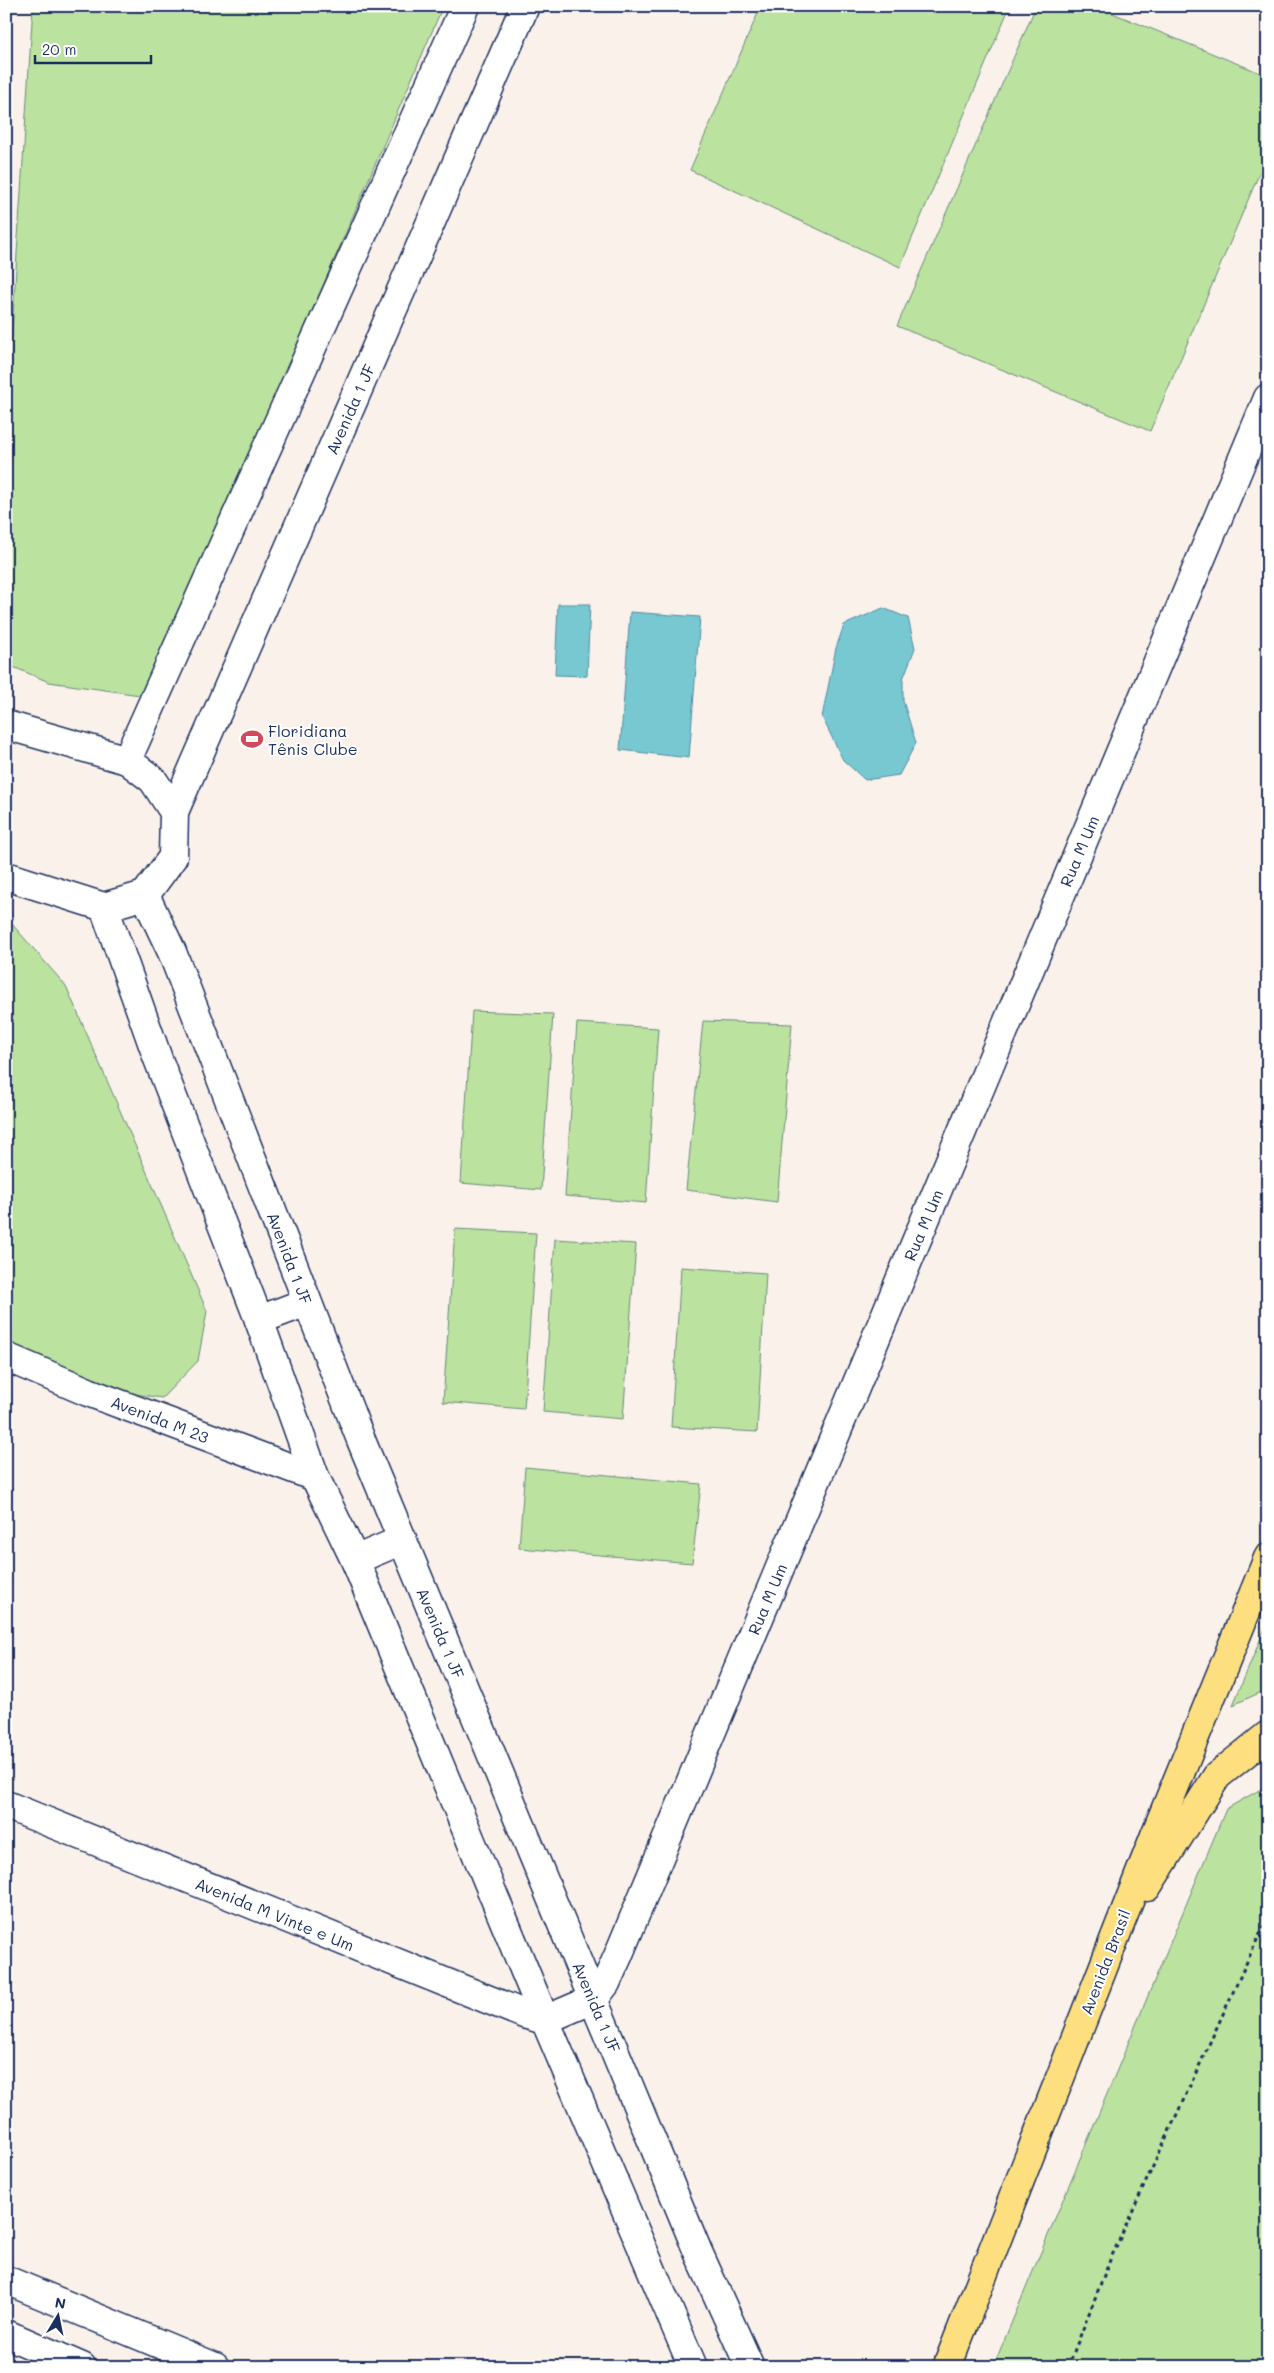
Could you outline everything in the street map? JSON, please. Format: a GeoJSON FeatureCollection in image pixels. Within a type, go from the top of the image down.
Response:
{"type":"FeatureCollection","features":[{"type":"Feature","properties":{"kind":"main road","name":"Avenida Brasil"},"geometry":{"type":"LineString","coordinates":[[947,2367],[1114,1940],[1268,1558]]}},
{"type":"Feature","properties":{"kind":"main road"},"geometry":{"type":"LineString","coordinates":[[1114,1940],[1217,1776],[1268,1735]]}},
{"type":"Feature","properties":{"kind":"street"},"geometry":{"type":"LineString","coordinates":[[127,760],[465,6]]}},
{"type":"Feature","properties":{"kind":"street","name":"Avenida 1 JF"},"geometry":{"type":"LineString","coordinates":[[174,812],[525,6]]}},
{"type":"Feature","properties":{"kind":"street","name":"Rua M Um"},"geometry":{"type":"LineString","coordinates":[[594,2000],[606,1984],[618,1956],[1268,398]]}},
{"type":"Feature","properties":{"kind":"street"},"geometry":{"type":"LineString","coordinates":[[6,725],[127,760],[153,780],[174,812],[173,857],[145,895],[104,907],[6,876]]}},
{"type":"Feature","properties":{"kind":"street","name":"Avenida 1 JF"},"geometry":{"type":"LineString","coordinates":[[145,895],[172,952],[307,1302],[402,1540],[698,2252],[750,2367]]}},
{"type":"Feature","properties":{"kind":"street"},"geometry":{"type":"LineString","coordinates":[[104,907],[158,1059],[259,1320],[315,1477],[355,1560],[545,2020],[693,2367]]}},
{"type":"Feature","properties":{"kind":"street"},"geometry":{"type":"LineString","coordinates":[[259,1320],[307,1302]]}},
{"type":"Feature","properties":{"kind":"street","name":"Avenida M 23"},"geometry":{"type":"LineString","coordinates":[[6,1358],[88,1392],[315,1477]]}},
{"type":"Feature","properties":{"kind":"street"},"geometry":{"type":"LineString","coordinates":[[355,1560],[402,1540]]}},
{"type":"Feature","properties":{"kind":"street","name":"Avenida M Vinte e Um"},"geometry":{"type":"LineString","coordinates":[[6,1805],[482,1998],[545,2020]]}},
{"type":"Feature","properties":{"kind":"street"},"geometry":{"type":"LineString","coordinates":[[545,2020],[594,2000]]}},
{"type":"Feature","properties":{"kind":"street"},"geometry":{"type":"LineString","coordinates":[[6,2280],[215,2367]]}},
{"type":"Feature","properties":{"kind":"street"},"geometry":{"type":"LineString","coordinates":[[6,2334],[82,2367]]}},
{"type":"Feature","properties":{"kind":"path"},"geometry":{"type":"LineString","coordinates":[[1068,2367],[1110,2260],[1268,1916]]}},
{"type":"Feature","properties":{"kind":"green space"},"geometry":{"type":"Polygon","coordinates":[[[33,6],[443,6],[147,696],[49,682],[6,664],[6,424],[33,6]]]}},
{"type":"Feature","properties":{"kind":"green space"},"geometry":{"type":"Polygon","coordinates":[[[761,6],[1010,6],[900,267],[690,170],[761,6]]]}},
{"type":"Feature","properties":{"kind":"green space"},"geometry":{"type":"Polygon","coordinates":[[[1036,6],[1095,6],[1268,76],[1268,153],[1150,431],[897,326],[1036,6]]]}},
{"type":"Feature","properties":{"kind":"green space"},"geometry":{"type":"Polygon","coordinates":[[[6,921],[11,923],[66,986],[207,1311],[198,1361],[162,1398],[113,1391],[6,1347],[6,921]]]}},
{"type":"Feature","properties":{"kind":"green space"},"geometry":{"type":"Polygon","coordinates":[[[472,1011],[553,1014],[541,1190],[461,1183],[472,1011]]]}},
{"type":"Feature","properties":{"kind":"green space"},"geometry":{"type":"Polygon","coordinates":[[[703,1021],[792,1024],[777,1202],[686,1190],[703,1021]]]}},
{"type":"Feature","properties":{"kind":"green space"},"geometry":{"type":"Polygon","coordinates":[[[577,1023],[658,1028],[646,1203],[565,1196],[577,1023]]]}},
{"type":"Feature","properties":{"kind":"green space"},"geometry":{"type":"Polygon","coordinates":[[[455,1229],[536,1233],[524,1409],[443,1402],[455,1229]]]}},
{"type":"Feature","properties":{"kind":"green space"},"geometry":{"type":"Polygon","coordinates":[[[555,1239],[636,1244],[623,1419],[543,1412],[555,1239]]]}},
{"type":"Feature","properties":{"kind":"green space"},"geometry":{"type":"Polygon","coordinates":[[[681,1267],[766,1273],[757,1432],[671,1427],[681,1267]]]}},
{"type":"Feature","properties":{"kind":"green space"},"geometry":{"type":"Polygon","coordinates":[[[525,1467],[701,1484],[692,1563],[519,1548],[525,1467]]]}},
{"type":"Feature","properties":{"kind":"green space"},"geometry":{"type":"Polygon","coordinates":[[[1268,1621],[1268,1689],[1233,1705],[1268,1621]]]}},
{"type":"Feature","properties":{"kind":"green space"},"geometry":{"type":"Polygon","coordinates":[[[1268,1785],[1268,2367],[993,2367],[1226,1809],[1268,1785]]]}},
{"type":"Feature","properties":{"kind":"water"},"geometry":{"type":"Polygon","coordinates":[[[558,604],[590,604],[587,676],[555,675],[558,604]]]}},
{"type":"Feature","properties":{"kind":"water"},"geometry":{"type":"Polygon","coordinates":[[[883,608],[908,618],[915,648],[903,679],[903,701],[916,743],[899,775],[865,780],[843,760],[822,717],[836,648],[844,625],[883,608]]]}},
{"type":"Feature","properties":{"kind":"water"},"geometry":{"type":"Polygon","coordinates":[[[630,612],[700,617],[689,758],[620,750],[630,612]]]}},
{"type":"Feature","properties":{"kind":"place","name":"Floridiana Tênis Clube"},"geometry":{"type":"Point","coordinates":[252,739]}}]}
